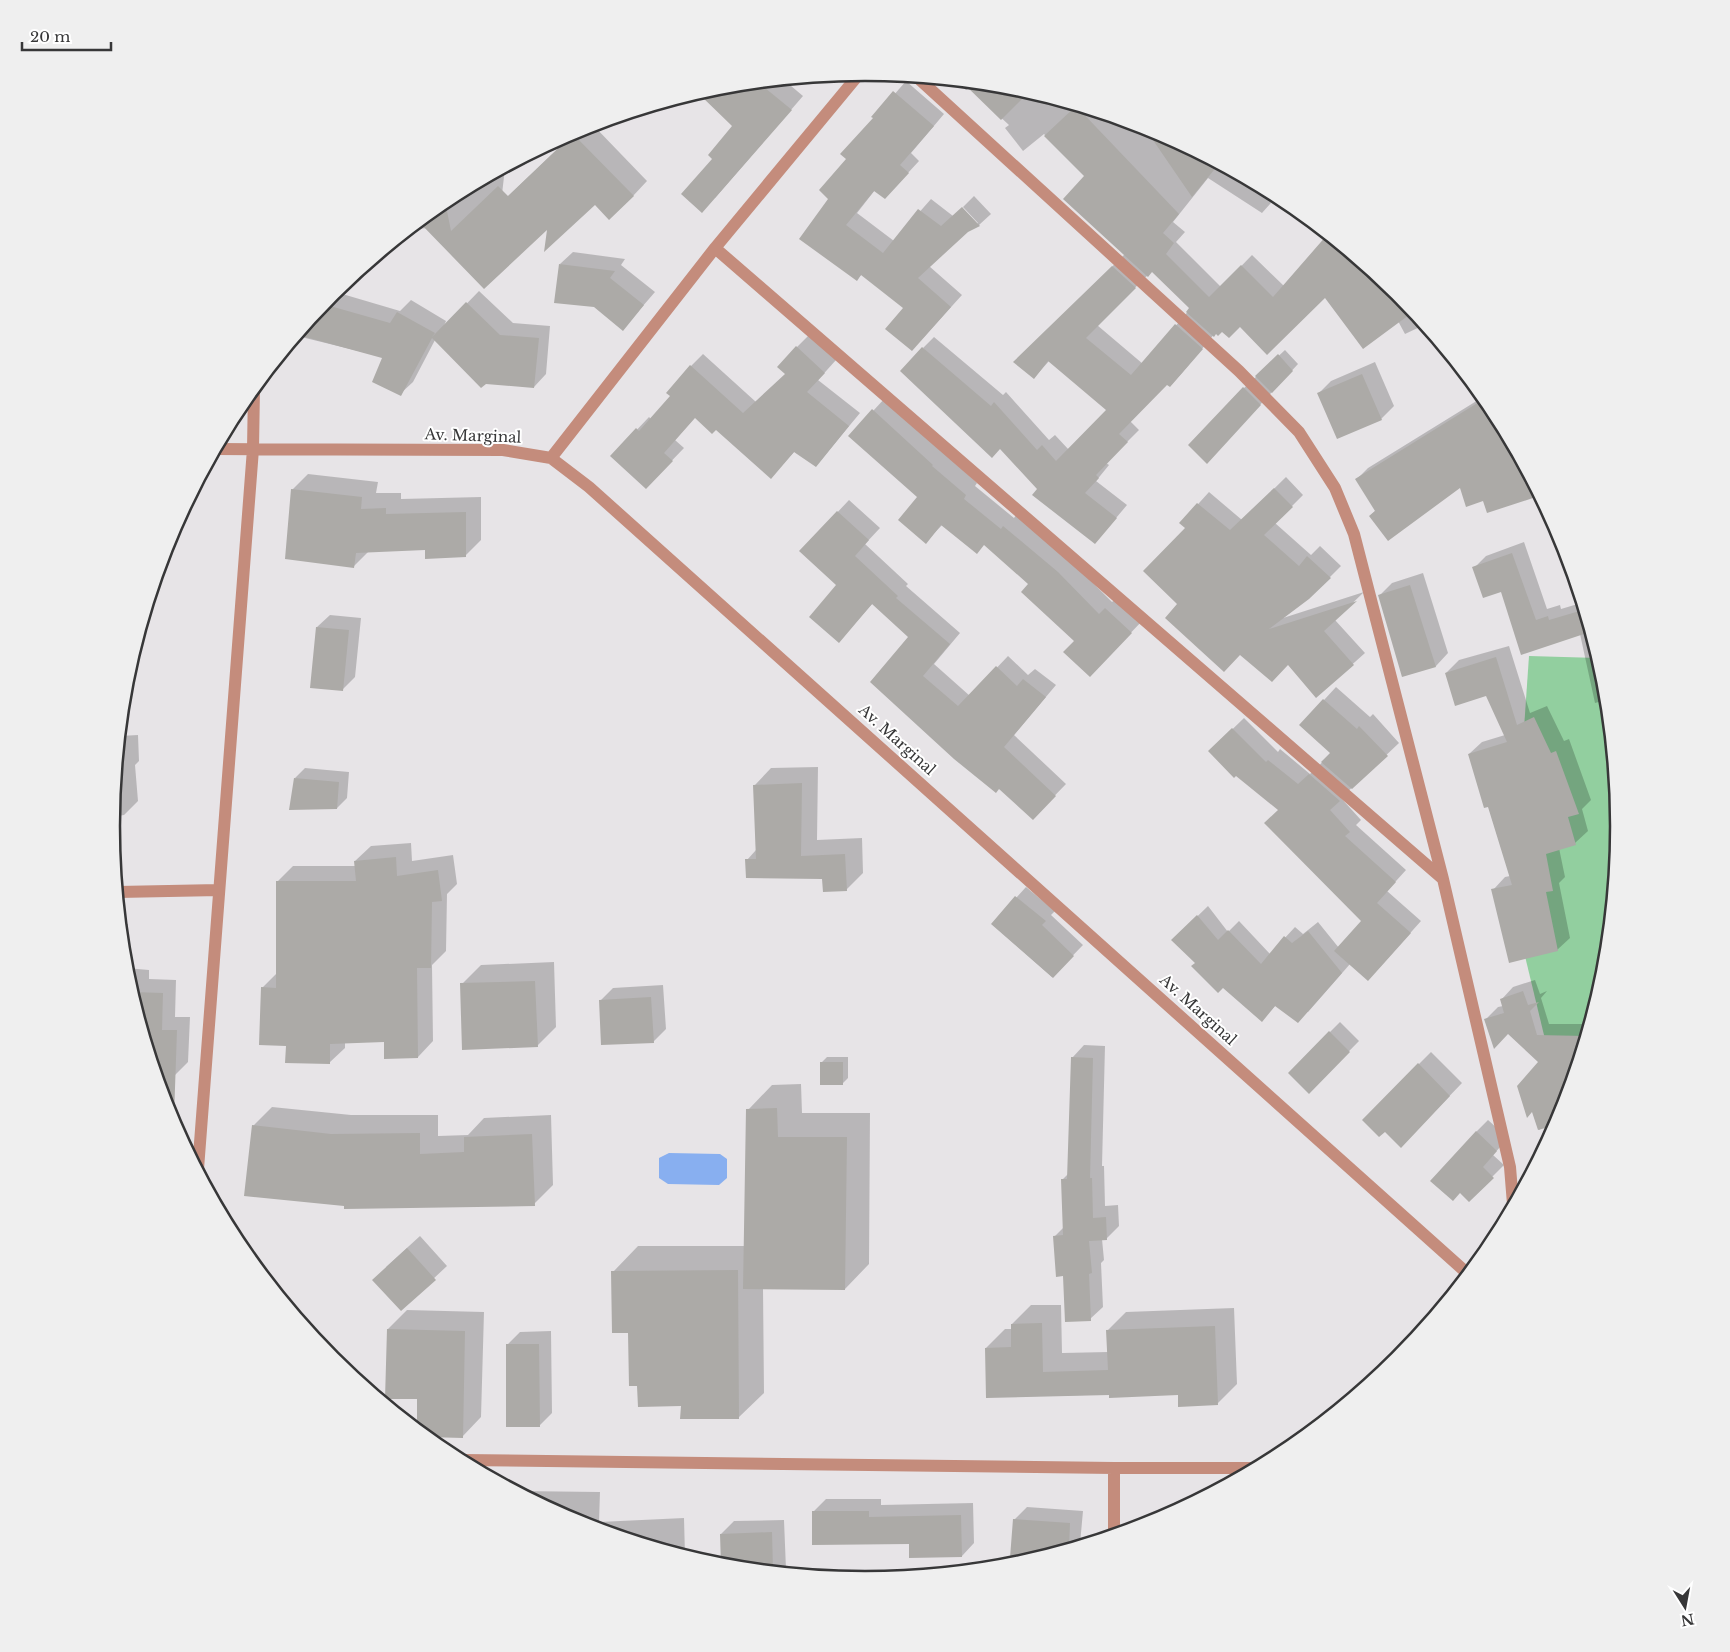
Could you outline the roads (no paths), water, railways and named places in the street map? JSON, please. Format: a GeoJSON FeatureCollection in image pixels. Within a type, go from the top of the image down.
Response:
{"type":"FeatureCollection","features":[{"type":"Feature","properties":{"kind":"street"},"geometry":{"type":"LineString","coordinates":[[551,458],[715,248],[853,81]]}},
{"type":"Feature","properties":{"kind":"street"},"geometry":{"type":"LineString","coordinates":[[925,84],[1238,371],[1299,432],[1335,488],[1354,534],[1443,879],[1510,1167],[1512,1194]]}},
{"type":"Feature","properties":{"kind":"street"},"geometry":{"type":"LineString","coordinates":[[715,248],[1443,879]]}},
{"type":"Feature","properties":{"kind":"street"},"geometry":{"type":"LineString","coordinates":[[199,1158],[253,449],[254,401]]}},
{"type":"Feature","properties":{"kind":"street","name":"Av. Marginal"},"geometry":{"type":"LineString","coordinates":[[223,449],[503,450],[551,458],[589,487],[1463,1269]]}},
{"type":"Feature","properties":{"kind":"street"},"geometry":{"type":"LineString","coordinates":[[124,892],[218,890]]}},
{"type":"Feature","properties":{"kind":"street"},"geometry":{"type":"LineString","coordinates":[[476,1460],[1242,1468]]}},
{"type":"Feature","properties":{"kind":"street"},"geometry":{"type":"LineString","coordinates":[[1114,1468],[1114,1527]]}},
{"type":"Feature","properties":{"kind":"water"},"geometry":{"type":"Polygon","coordinates":[[[669,1153],[720,1154],[727,1159],[727,1178],[719,1185],[668,1184],[659,1178],[659,1158],[669,1153]]]}}]}
